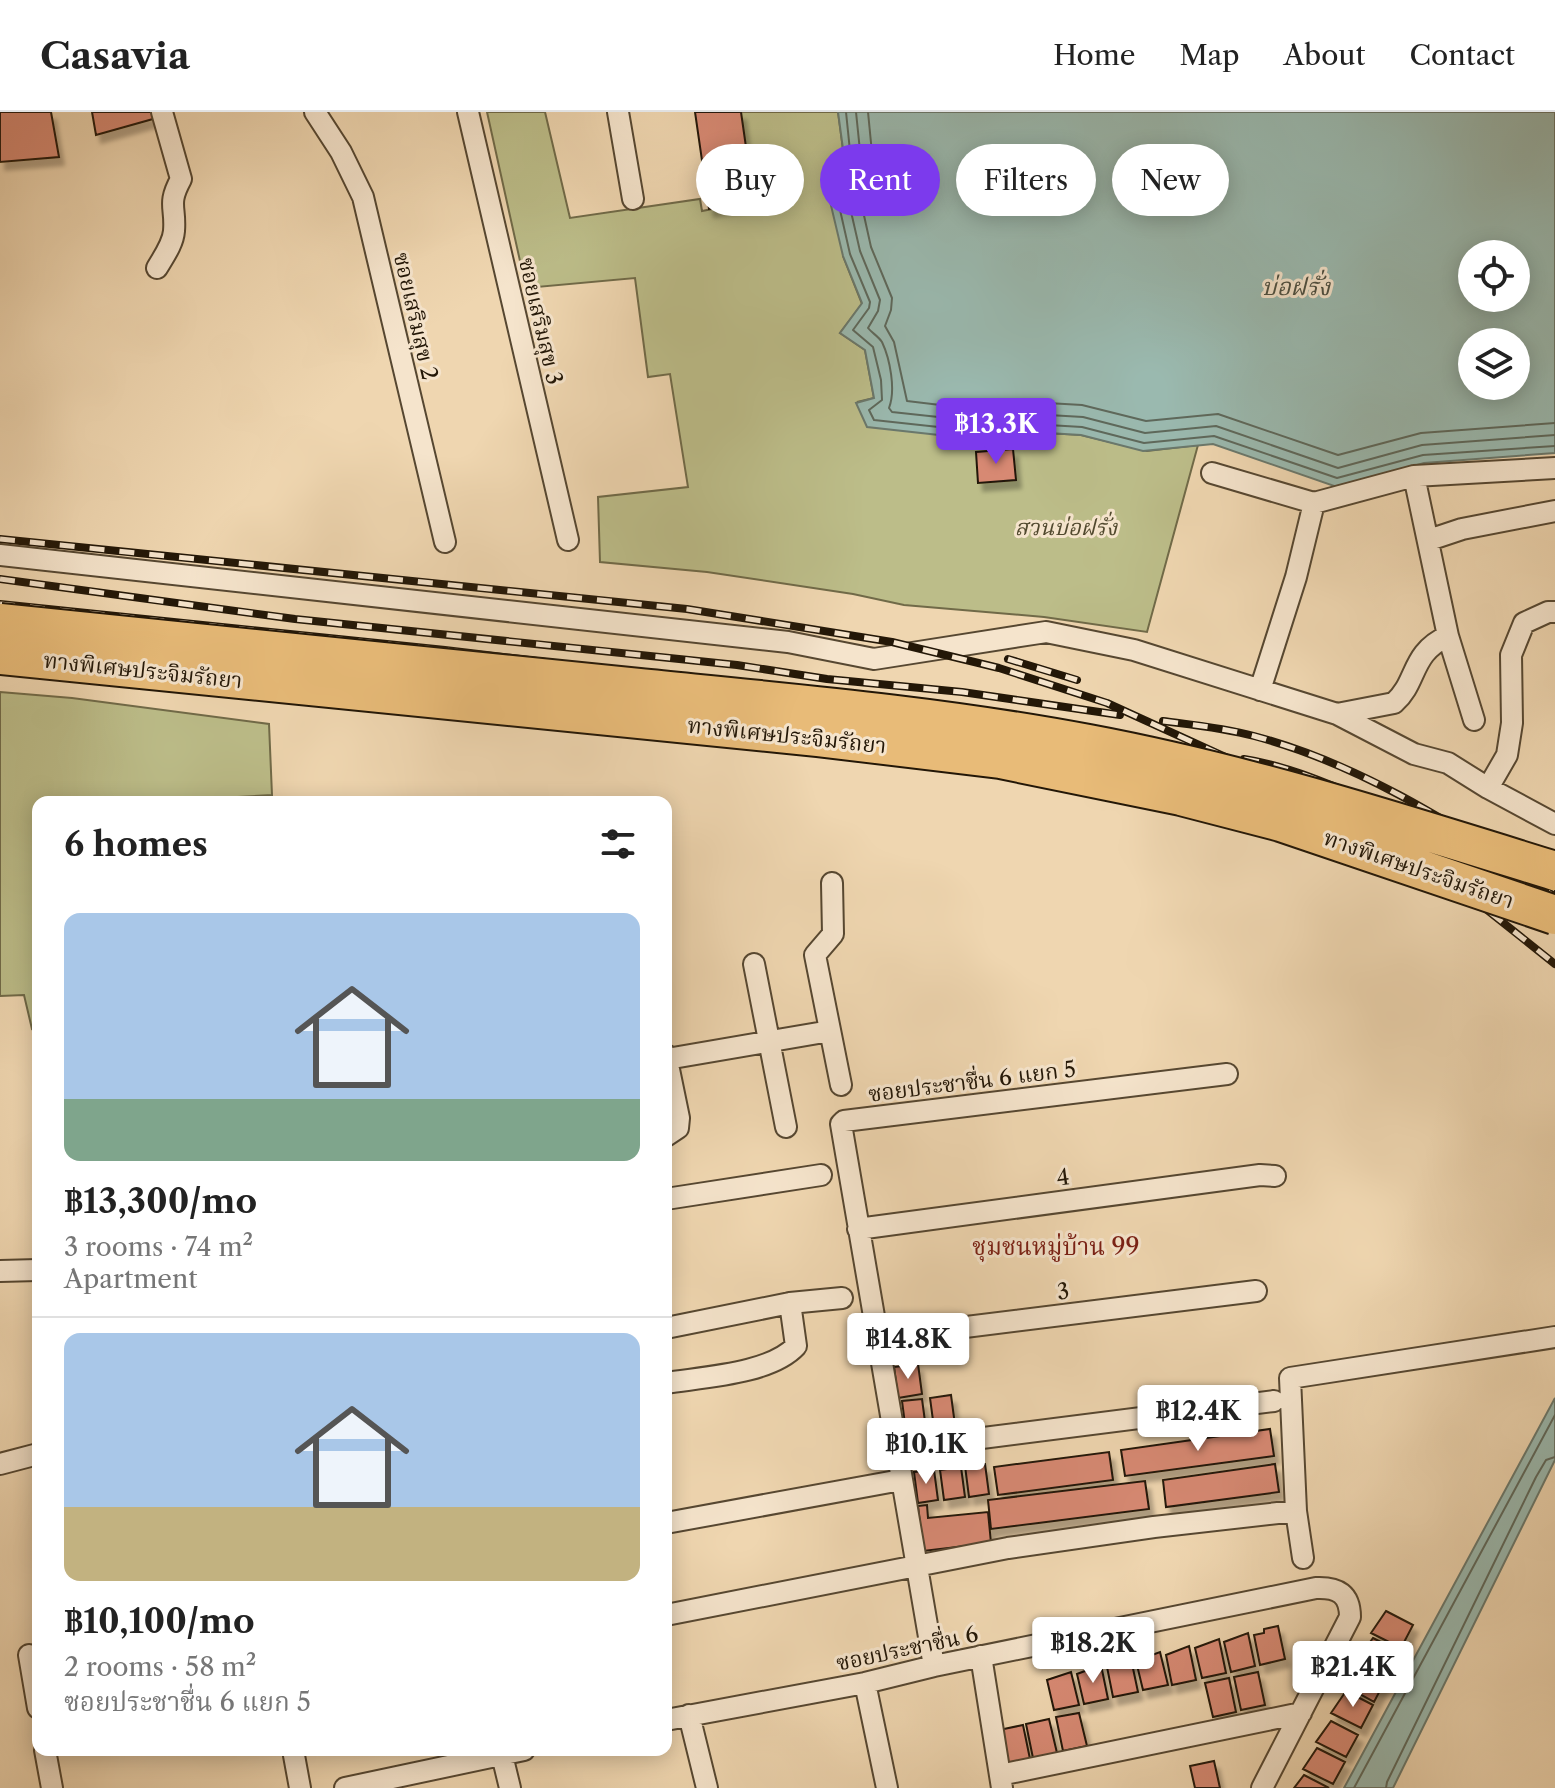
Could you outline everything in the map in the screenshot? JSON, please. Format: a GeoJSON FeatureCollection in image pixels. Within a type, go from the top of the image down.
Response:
{"type":"FeatureCollection","features":[{"type":"Feature","properties":{"kind":"highway","name":"ทางพิเศษประจิมรัถยา"},"geometry":{"type":"LineString","coordinates":[[0,623],[745,699],[1026,734],[1181,763],[1279,786],[1555,871]]}},
{"type":"Feature","properties":{"kind":"highway","name":"ทางพิเศษประจิมรัถยา"},"geometry":{"type":"LineString","coordinates":[[0,655],[818,737],[1000,759],[1167,793],[1281,822],[1555,915]]}},
{"type":"Feature","properties":{"kind":"street"},"geometry":{"type":"LineString","coordinates":[[157,268],[173,240],[175,229],[171,200],[181,179],[162,112]]}},
{"type":"Feature","properties":{"kind":"street","name":"ซอยเสริมสุข 2"},"geometry":{"type":"LineString","coordinates":[[315,112],[341,152],[363,197],[445,542]]}},
{"type":"Feature","properties":{"kind":"street","name":"ซอยเสริมสุข 3"},"geometry":{"type":"LineString","coordinates":[[468,112],[568,540]]}},
{"type":"Feature","properties":{"kind":"street"},"geometry":{"type":"LineString","coordinates":[[618,112],[633,199]]}},
{"type":"Feature","properties":{"kind":"street"},"geometry":{"type":"LineString","coordinates":[[1212,473],[1314,503],[1414,476],[1555,468]]}},
{"type":"Feature","properties":{"kind":"street"},"geometry":{"type":"LineString","coordinates":[[1414,476],[1448,636],[1474,720]]}},
{"type":"Feature","properties":{"kind":"street"},"geometry":{"type":"LineString","coordinates":[[1260,690],[1296,577],[1314,503]]}},
{"type":"Feature","properties":{"kind":"street"},"geometry":{"type":"LineString","coordinates":[[1429,540],[1462,529],[1555,511]]}},
{"type":"Feature","properties":{"kind":"street"},"geometry":{"type":"LineString","coordinates":[[0,555],[788,642],[874,659],[1046,632],[1134,650],[1337,714],[1414,754],[1448,763],[1555,824]]}},
{"type":"Feature","properties":{"kind":"street"},"geometry":{"type":"LineString","coordinates":[[1488,788],[1507,755],[1512,723],[1511,655],[1524,623],[1555,612]]}},
{"type":"Feature","properties":{"kind":"street"},"geometry":{"type":"LineString","coordinates":[[1337,714],[1394,703],[1401,697],[1418,661],[1437,641],[1448,636]]}},
{"type":"Feature","properties":{"kind":"street"},"geometry":{"type":"LineString","coordinates":[[832,883],[833,934],[815,955],[841,1085]]}},
{"type":"Feature","properties":{"kind":"street"},"geometry":{"type":"LineString","coordinates":[[754,964],[786,1127]]}},
{"type":"Feature","properties":{"kind":"street"},"geometry":{"type":"LineString","coordinates":[[672,1056],[830,1031]]}},
{"type":"Feature","properties":{"kind":"street","name":"ซอยประชาชื่น 6 แยก 5"},"geometry":{"type":"LineString","coordinates":[[934,1666],[840,1128],[844,1121],[1227,1074]]}},
{"type":"Feature","properties":{"kind":"street"},"geometry":{"type":"LineString","coordinates":[[672,1085],[679,1118],[678,1128],[672,1132]]}},
{"type":"Feature","properties":{"kind":"street"},"geometry":{"type":"LineString","coordinates":[[672,1198],[821,1175]]}},
{"type":"Feature","properties":{"kind":"street","name":"4"},"geometry":{"type":"LineString","coordinates":[[858,1229],[1260,1175],[1275,1176]]}},
{"type":"Feature","properties":{"kind":"street"},"geometry":{"type":"LineString","coordinates":[[0,1271],[32,1270]]}},
{"type":"Feature","properties":{"kind":"street","name":"3"},"geometry":{"type":"LineString","coordinates":[[877,1338],[1256,1291]]}},
{"type":"Feature","properties":{"kind":"street"},"geometry":{"type":"LineString","coordinates":[[672,1327],[790,1303],[842,1298]]}},
{"type":"Feature","properties":{"kind":"street"},"geometry":{"type":"LineString","coordinates":[[672,1382],[757,1367],[787,1356],[796,1346],[790,1303]]}},
{"type":"Feature","properties":{"kind":"street"},"geometry":{"type":"LineString","coordinates":[[1303,1558],[1296,1511],[1290,1378],[1555,1337]]}},
{"type":"Feature","properties":{"kind":"street"},"geometry":{"type":"LineString","coordinates":[[896,1449],[1274,1401]]}},
{"type":"Feature","properties":{"kind":"street"},"geometry":{"type":"LineString","coordinates":[[0,1464],[32,1456]]}},
{"type":"Feature","properties":{"kind":"street"},"geometry":{"type":"LineString","coordinates":[[672,1522],[901,1480]]}},
{"type":"Feature","properties":{"kind":"street"},"geometry":{"type":"LineString","coordinates":[[672,1614],[1008,1548],[1296,1511]]}},
{"type":"Feature","properties":{"kind":"street","name":"ซอยประชาชื่น 6"},"geometry":{"type":"LineString","coordinates":[[672,1719],[865,1683],[981,1656],[1333,1587],[1345,1595],[1350,1604],[1350,1617],[1301,1713]]}},
{"type":"Feature","properties":{"kind":"street"},"geometry":{"type":"LineString","coordinates":[[29,1655],[32,1673]]}},
{"type":"Feature","properties":{"kind":"street"},"geometry":{"type":"LineString","coordinates":[[981,1656],[1001,1781],[1301,1713]]}},
{"type":"Feature","properties":{"kind":"street"},"geometry":{"type":"LineString","coordinates":[[865,1683],[887,1788]]}},
{"type":"Feature","properties":{"kind":"street"},"geometry":{"type":"LineString","coordinates":[[1262,1788],[1301,1713]]}},
{"type":"Feature","properties":{"kind":"street"},"geometry":{"type":"LineString","coordinates":[[689,1715],[707,1788]]}},
{"type":"Feature","properties":{"kind":"street"},"geometry":{"type":"LineString","coordinates":[[46,1756],[52,1788]]}},
{"type":"Feature","properties":{"kind":"street"},"geometry":{"type":"LineString","coordinates":[[294,1756],[300,1788]]}},
{"type":"Feature","properties":{"kind":"street"},"geometry":{"type":"LineString","coordinates":[[345,1788],[498,1756]]}},
{"type":"Feature","properties":{"kind":"street"},"geometry":{"type":"LineString","coordinates":[[502,1756],[510,1788]]}},
{"type":"Feature","properties":{"kind":"green space","name":"สวนบ่อฝรั่ง"},"geometry":{"type":"Polygon","coordinates":[[[487,112],[545,112],[570,218],[696,200],[696,216],[804,216],[804,144],[734,144],[729,112],[838,112],[842,144],[820,144],[820,216],[843,216],[843,256],[862,304],[840,333],[865,350],[874,398],[857,402],[1031,432],[1081,435],[1147,451],[1198,445],[1147,632],[1044,617],[904,605],[853,594],[707,572],[600,562],[598,497],[688,487],[670,374],[648,377],[635,278],[526,288],[487,112]]]}},
{"type":"Feature","properties":{"kind":"green space"},"geometry":{"type":"Polygon","coordinates":[[[0,692],[72,698],[269,724],[272,795],[32,796],[32,1029],[24,995],[0,996],[0,692]]]}},
{"type":"Feature","properties":{"kind":"water","name":"บ่อฝรั่ง"},"geometry":{"type":"Polygon","coordinates":[[[838,112],[1555,112],[1555,453],[1424,463],[1337,487],[1213,444],[1143,451],[1081,435],[1031,432],[957,437],[867,427],[856,403],[874,398],[865,350],[840,333],[862,303],[843,256],[834,216],[940,216],[940,144],[842,144],[838,112]]]}},
{"type":"Feature","properties":{"kind":"water"},"geometry":{"type":"Polygon","coordinates":[[[1555,1398],[1555,1460],[1393,1788],[1344,1788],[1555,1398]]]}},
{"type":"Feature","properties":{"kind":"building"},"geometry":{"type":"Polygon","coordinates":[[[0,112],[51,112],[59,157],[0,162],[0,112]]]}},
{"type":"Feature","properties":{"kind":"building"},"geometry":{"type":"Polygon","coordinates":[[[92,112],[158,112],[160,117],[96,135],[92,112]]]}},
{"type":"Feature","properties":{"kind":"building"},"geometry":{"type":"Polygon","coordinates":[[[695,112],[741,112],[746,144],[700,144],[695,112]]]}},
{"type":"Feature","properties":{"kind":"building"},"geometry":{"type":"Polygon","coordinates":[[[1013,449],[1016,480],[978,483],[976,452],[1013,449]]]}},
{"type":"Feature","properties":{"kind":"building"},"geometry":{"type":"Polygon","coordinates":[[[918,1364],[922,1394],[898,1398],[894,1367],[918,1364]]]}},
{"type":"Feature","properties":{"kind":"building"},"geometry":{"type":"Polygon","coordinates":[[[951,1395],[955,1425],[934,1428],[930,1398],[951,1395]]]}},
{"type":"Feature","properties":{"kind":"building"},"geometry":{"type":"Polygon","coordinates":[[[922,1399],[926,1429],[906,1432],[902,1401],[922,1399]]]}},
{"type":"Feature","properties":{"kind":"building"},"geometry":{"type":"Polygon","coordinates":[[[1270,1429],[1274,1456],[1125,1476],[1121,1450],[1270,1429]]]}},
{"type":"Feature","properties":{"kind":"building"},"geometry":{"type":"Polygon","coordinates":[[[1109,1452],[1113,1480],[998,1495],[994,1467],[1109,1452]]]}},
{"type":"Feature","properties":{"kind":"building"},"geometry":{"type":"Polygon","coordinates":[[[985,1464],[989,1494],[969,1497],[965,1466],[985,1464]]]}},
{"type":"Feature","properties":{"kind":"building"},"geometry":{"type":"Polygon","coordinates":[[[1275,1464],[1279,1492],[1166,1507],[1163,1480],[1275,1464]]]}},
{"type":"Feature","properties":{"kind":"building"},"geometry":{"type":"Polygon","coordinates":[[[961,1467],[965,1497],[944,1500],[940,1470],[961,1467]]]}},
{"type":"Feature","properties":{"kind":"building"},"geometry":{"type":"Polygon","coordinates":[[[934,1470],[938,1500],[918,1503],[914,1472],[934,1470]]]}},
{"type":"Feature","properties":{"kind":"building"},"geometry":{"type":"Polygon","coordinates":[[[1145,1481],[1149,1509],[991,1529],[988,1500],[1145,1481]]]}},
{"type":"Feature","properties":{"kind":"building"},"geometry":{"type":"Polygon","coordinates":[[[927,1505],[928,1518],[988,1512],[991,1543],[923,1551],[918,1506],[927,1505]]]}},
{"type":"Feature","properties":{"kind":"building"},"geometry":{"type":"Polygon","coordinates":[[[1386,1611],[1413,1625],[1401,1648],[1371,1633],[1386,1611]]]}},
{"type":"Feature","properties":{"kind":"building"},"geometry":{"type":"Polygon","coordinates":[[[1278,1626],[1285,1659],[1260,1665],[1254,1635],[1278,1626]]]}},
{"type":"Feature","properties":{"kind":"building"},"geometry":{"type":"Polygon","coordinates":[[[1248,1633],[1255,1666],[1231,1672],[1224,1642],[1248,1633]]]}},
{"type":"Feature","properties":{"kind":"building"},"geometry":{"type":"Polygon","coordinates":[[[1373,1638],[1400,1652],[1388,1675],[1358,1659],[1373,1638]]]}},
{"type":"Feature","properties":{"kind":"building"},"geometry":{"type":"Polygon","coordinates":[[[1219,1639],[1226,1673],[1202,1678],[1195,1648],[1219,1639]]]}},
{"type":"Feature","properties":{"kind":"building"},"geometry":{"type":"Polygon","coordinates":[[[1189,1646],[1196,1680],[1172,1685],[1166,1655],[1189,1646]]]}},
{"type":"Feature","properties":{"kind":"building"},"geometry":{"type":"Polygon","coordinates":[[[1160,1652],[1168,1685],[1143,1690],[1136,1661],[1160,1652]]]}},
{"type":"Feature","properties":{"kind":"building"},"geometry":{"type":"Polygon","coordinates":[[[1131,1659],[1138,1692],[1113,1697],[1107,1667],[1131,1659]]]}},
{"type":"Feature","properties":{"kind":"building"},"geometry":{"type":"Polygon","coordinates":[[[1101,1665],[1108,1699],[1084,1704],[1077,1674],[1101,1665]]]}},
{"type":"Feature","properties":{"kind":"building"},"geometry":{"type":"Polygon","coordinates":[[[1359,1665],[1386,1679],[1374,1702],[1345,1686],[1359,1665]]]}},
{"type":"Feature","properties":{"kind":"building"},"geometry":{"type":"Polygon","coordinates":[[[1071,1672],[1079,1705],[1054,1710],[1047,1680],[1071,1672]]]}},
{"type":"Feature","properties":{"kind":"building"},"geometry":{"type":"Polygon","coordinates":[[[1258,1672],[1265,1705],[1241,1710],[1234,1677],[1258,1672]]]}},
{"type":"Feature","properties":{"kind":"building"},"geometry":{"type":"Polygon","coordinates":[[[1229,1678],[1236,1712],[1213,1717],[1205,1683],[1229,1678]]]}},
{"type":"Feature","properties":{"kind":"building"},"geometry":{"type":"Polygon","coordinates":[[[1346,1691],[1373,1705],[1361,1728],[1331,1713],[1346,1691]]]}},
{"type":"Feature","properties":{"kind":"building"},"geometry":{"type":"Polygon","coordinates":[[[1079,1713],[1087,1746],[1063,1751],[1056,1717],[1079,1713]]]}},
{"type":"Feature","properties":{"kind":"building"},"geometry":{"type":"Polygon","coordinates":[[[1049,1719],[1057,1753],[1033,1758],[1026,1724],[1049,1719]]]}},
{"type":"Feature","properties":{"kind":"building"},"geometry":{"type":"Polygon","coordinates":[[[1331,1721],[1358,1735],[1346,1757],[1316,1742],[1331,1721]]]}},
{"type":"Feature","properties":{"kind":"building"},"geometry":{"type":"Polygon","coordinates":[[[1023,1725],[1030,1759],[1006,1764],[999,1730],[1023,1725]]]}},
{"type":"Feature","properties":{"kind":"building"},"geometry":{"type":"Polygon","coordinates":[[[1317,1748],[1345,1762],[1333,1784],[1303,1769],[1317,1748]]]}},
{"type":"Feature","properties":{"kind":"building"},"geometry":{"type":"Polygon","coordinates":[[[1214,1761],[1220,1788],[1195,1788],[1190,1766],[1214,1761]]]}},
{"type":"Feature","properties":{"kind":"building"},"geometry":{"type":"Polygon","coordinates":[[[1304,1775],[1329,1788],[1294,1788],[1304,1775]]]}},
{"type":"Feature","properties":{"kind":"railway"},"geometry":{"type":"LineString","coordinates":[[0,539],[687,609],[892,642],[999,668],[1107,703],[1289,786],[1452,882],[1555,964]]}},
{"type":"Feature","properties":{"kind":"railway"},"geometry":{"type":"LineString","coordinates":[[0,579],[295,619],[737,665],[1120,715]]}},
{"type":"Feature","properties":{"kind":"railway"},"geometry":{"type":"LineString","coordinates":[[0,604],[639,673],[786,693],[984,729],[1200,752]]}},
{"type":"Feature","properties":{"kind":"railway"},"geometry":{"type":"LineString","coordinates":[[1008,659],[1077,680]]}},
{"type":"Feature","properties":{"kind":"railway"},"geometry":{"type":"LineString","coordinates":[[1163,721],[1254,736],[1334,764],[1410,801],[1555,889]]}},
{"type":"Feature","properties":{"kind":"railway"},"geometry":{"type":"LineString","coordinates":[[1244,759],[1314,779],[1409,819],[1482,860],[1555,908]]}},
{"type":"Feature","properties":{"kind":"district","name":"ชุมชนหมู่บ้าน 99"},"geometry":{"type":"Point","coordinates":[1056,1247]}}]}
